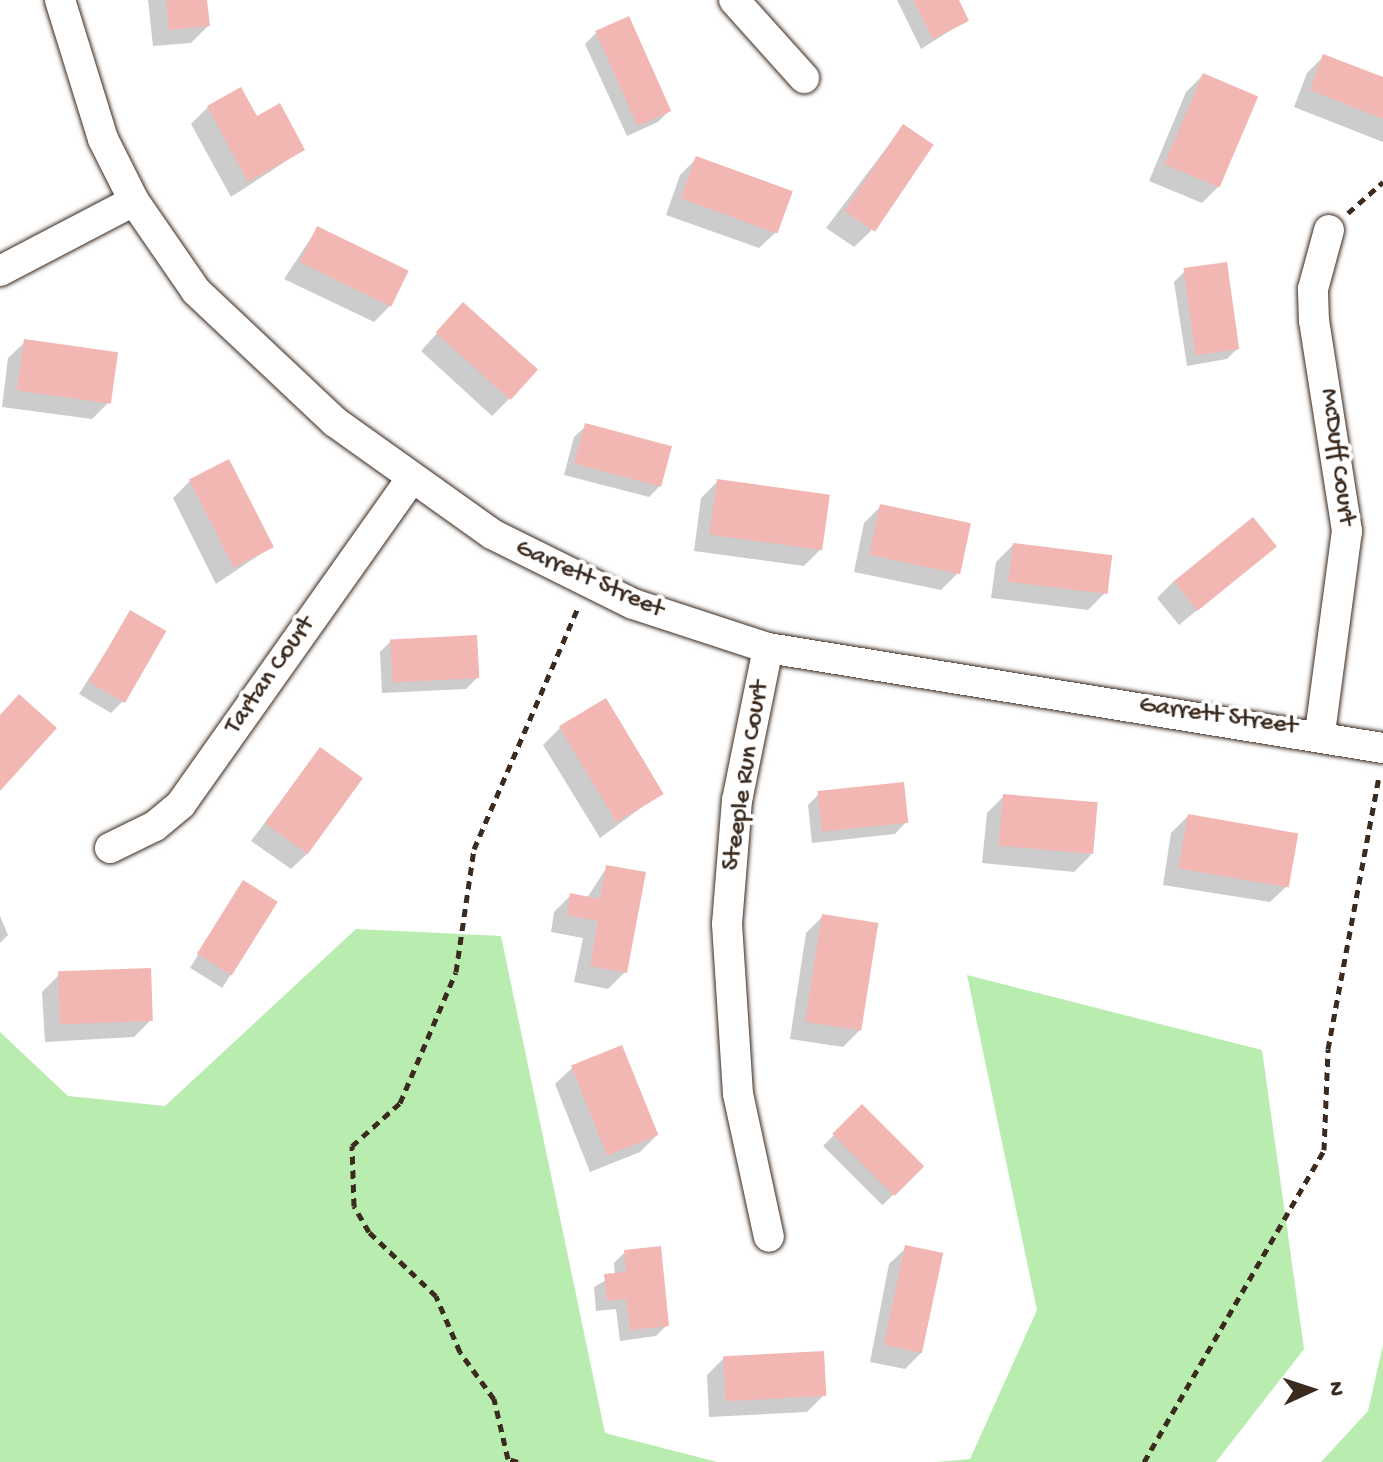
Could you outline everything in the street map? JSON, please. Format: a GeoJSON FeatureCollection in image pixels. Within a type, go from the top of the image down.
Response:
{"type":"FeatureCollection","features":[{"type":"Feature","properties":{"kind":"street","name":"Garrett Street"},"geometry":{"type":"LineString","coordinates":[[60,0],[78,72],[134,201],[226,321],[410,480],[492,534],[589,584],[768,648],[1320,733],[1382,760]]}},
{"type":"Feature","properties":{"kind":"street"},"geometry":{"type":"LineString","coordinates":[[734,0],[804,78]]}},
{"type":"Feature","properties":{"kind":"street"},"geometry":{"type":"LineString","coordinates":[[0,271],[134,201]]}},
{"type":"Feature","properties":{"kind":"street","name":"McDuff Court"},"geometry":{"type":"LineString","coordinates":[[1320,733],[1347,531],[1314,321],[1313,289],[1329,230]]}},
{"type":"Feature","properties":{"kind":"street","name":"Tartan Court"},"geometry":{"type":"LineString","coordinates":[[110,848],[155,826],[181,804],[410,480]]}},
{"type":"Feature","properties":{"kind":"street","name":"Steeple Run Court"},"geometry":{"type":"LineString","coordinates":[[768,648],[737,800],[727,924],[738,1094],[769,1237]]}},
{"type":"Feature","properties":{"kind":"path"},"geometry":{"type":"LineString","coordinates":[[1329,230],[1383,182]]}},
{"type":"Feature","properties":{"kind":"path"},"geometry":{"type":"LineString","coordinates":[[518,1462],[506,1460],[494,1399],[460,1352],[436,1296],[369,1232],[354,1206],[352,1146],[400,1103],[456,972],[474,849],[589,584]]}},
{"type":"Feature","properties":{"kind":"path"},"geometry":{"type":"LineString","coordinates":[[1144,1462],[1324,1150],[1328,1049],[1382,760]]}},
{"type":"Feature","properties":{"kind":"green space"},"geometry":{"type":"Polygon","coordinates":[[[356,929],[501,936],[605,1433],[717,1462],[0,1462],[0,1032],[68,1096],[165,1106],[356,929]]]}},
{"type":"Feature","properties":{"kind":"green space"},"geometry":{"type":"Polygon","coordinates":[[[967,975],[1262,1050],[1304,1349],[1216,1462],[936,1462],[970,1459],[1037,1310],[967,975]]]}},
{"type":"Feature","properties":{"kind":"green space"},"geometry":{"type":"Polygon","coordinates":[[[1383,1345],[1383,1462],[1321,1462],[1368,1411],[1383,1345]]]}},
{"type":"Feature","properties":{"kind":"building"},"geometry":{"type":"Polygon","coordinates":[[[166,0],[207,0],[210,26],[169,30],[166,0]]]}},
{"type":"Feature","properties":{"kind":"building"},"geometry":{"type":"Polygon","coordinates":[[[913,0],[959,0],[969,21],[933,39],[913,0]]]}},
{"type":"Feature","properties":{"kind":"building"},"geometry":{"type":"Polygon","coordinates":[[[629,16],[671,111],[637,126],[595,31],[629,16]]]}},
{"type":"Feature","properties":{"kind":"building"},"geometry":{"type":"Polygon","coordinates":[[[1323,54],[1383,77],[1383,119],[1310,90],[1323,54]]]}},
{"type":"Feature","properties":{"kind":"building"},"geometry":{"type":"Polygon","coordinates":[[[1203,73],[1258,96],[1220,188],[1164,164],[1203,73]]]}},
{"type":"Feature","properties":{"kind":"building"},"geometry":{"type":"Polygon","coordinates":[[[241,87],[257,116],[280,103],[305,150],[248,182],[207,106],[241,87]]]}},
{"type":"Feature","properties":{"kind":"building"},"geometry":{"type":"Polygon","coordinates":[[[903,124],[934,145],[875,232],[844,211],[903,124]]]}},
{"type":"Feature","properties":{"kind":"building"},"geometry":{"type":"Polygon","coordinates":[[[696,156],[793,191],[777,234],[681,198],[696,156]]]}},
{"type":"Feature","properties":{"kind":"building"},"geometry":{"type":"Polygon","coordinates":[[[317,226],[409,271],[391,307],[299,262],[317,226]]]}},
{"type":"Feature","properties":{"kind":"building"},"geometry":{"type":"Polygon","coordinates":[[[1227,262],[1239,349],[1196,355],[1183,268],[1227,262]]]}},
{"type":"Feature","properties":{"kind":"building"},"geometry":{"type":"Polygon","coordinates":[[[463,302],[538,370],[511,400],[436,332],[463,302]]]}},
{"type":"Feature","properties":{"kind":"building"},"geometry":{"type":"Polygon","coordinates":[[[24,339],[118,352],[111,404],[17,390],[24,339]]]}},
{"type":"Feature","properties":{"kind":"building"},"geometry":{"type":"Polygon","coordinates":[[[585,423],[672,446],[661,487],[574,464],[585,423]]]}},
{"type":"Feature","properties":{"kind":"building"},"geometry":{"type":"Polygon","coordinates":[[[229,459],[274,547],[234,568],[189,479],[229,459]]]}},
{"type":"Feature","properties":{"kind":"building"},"geometry":{"type":"Polygon","coordinates":[[[717,479],[830,495],[822,550],[709,534],[717,479]]]}},
{"type":"Feature","properties":{"kind":"building"},"geometry":{"type":"Polygon","coordinates":[[[880,504],[971,523],[960,574],[869,555],[880,504]]]}},
{"type":"Feature","properties":{"kind":"building"},"geometry":{"type":"Polygon","coordinates":[[[1253,517],[1277,547],[1198,611],[1174,581],[1253,517]]]}},
{"type":"Feature","properties":{"kind":"building"},"geometry":{"type":"Polygon","coordinates":[[[1013,543],[1112,555],[1108,594],[1008,582],[1013,543]]]}},
{"type":"Feature","properties":{"kind":"building"},"geometry":{"type":"Polygon","coordinates":[[[130,610],[166,631],[125,703],[89,682],[130,610]]]}},
{"type":"Feature","properties":{"kind":"building"},"geometry":{"type":"Polygon","coordinates":[[[477,635],[479,678],[392,682],[390,640],[477,635]]]}},
{"type":"Feature","properties":{"kind":"building"},"geometry":{"type":"Polygon","coordinates":[[[19,694],[57,728],[0,791],[0,715],[19,694]]]}},
{"type":"Feature","properties":{"kind":"building"},"geometry":{"type":"Polygon","coordinates":[[[606,698],[664,794],[617,822],[559,726],[606,698]]]}},
{"type":"Feature","properties":{"kind":"building"},"geometry":{"type":"Polygon","coordinates":[[[320,747],[363,778],[308,854],[265,823],[320,747]]]}},
{"type":"Feature","properties":{"kind":"building"},"geometry":{"type":"Polygon","coordinates":[[[904,782],[908,823],[822,832],[817,791],[904,782]]]}},
{"type":"Feature","properties":{"kind":"building"},"geometry":{"type":"Polygon","coordinates":[[[1003,794],[1098,802],[1093,854],[998,846],[1003,794]]]}},
{"type":"Feature","properties":{"kind":"building"},"geometry":{"type":"Polygon","coordinates":[[[1188,814],[1298,833],[1289,888],[1178,868],[1188,814]]]}},
{"type":"Feature","properties":{"kind":"building"},"geometry":{"type":"Polygon","coordinates":[[[606,865],[646,872],[627,973],[590,966],[598,921],[567,915],[570,893],[600,899],[606,865]]]}},
{"type":"Feature","properties":{"kind":"building"},"geometry":{"type":"Polygon","coordinates":[[[243,880],[278,902],[232,976],[197,954],[243,880]]]}},
{"type":"Feature","properties":{"kind":"building"},"geometry":{"type":"Polygon","coordinates":[[[822,914],[878,923],[861,1031],[805,1022],[822,914]]]}},
{"type":"Feature","properties":{"kind":"building"},"geometry":{"type":"Polygon","coordinates":[[[151,968],[153,1021],[60,1024],[58,971],[151,968]]]}},
{"type":"Feature","properties":{"kind":"building"},"geometry":{"type":"Polygon","coordinates":[[[622,1045],[658,1135],[607,1156],[571,1066],[622,1045]]]}},
{"type":"Feature","properties":{"kind":"building"},"geometry":{"type":"Polygon","coordinates":[[[862,1104],[924,1166],[895,1196],[832,1134],[862,1104]]]}},
{"type":"Feature","properties":{"kind":"building"},"geometry":{"type":"Polygon","coordinates":[[[905,1245],[943,1253],[922,1353],[884,1345],[905,1245]]]}},
{"type":"Feature","properties":{"kind":"building"},"geometry":{"type":"Polygon","coordinates":[[[661,1246],[669,1326],[630,1330],[626,1299],[607,1301],[604,1274],[626,1272],[624,1250],[661,1246]]]}},
{"type":"Feature","properties":{"kind":"building"},"geometry":{"type":"Polygon","coordinates":[[[824,1351],[826,1396],[725,1401],[723,1356],[824,1351]]]}}]}
